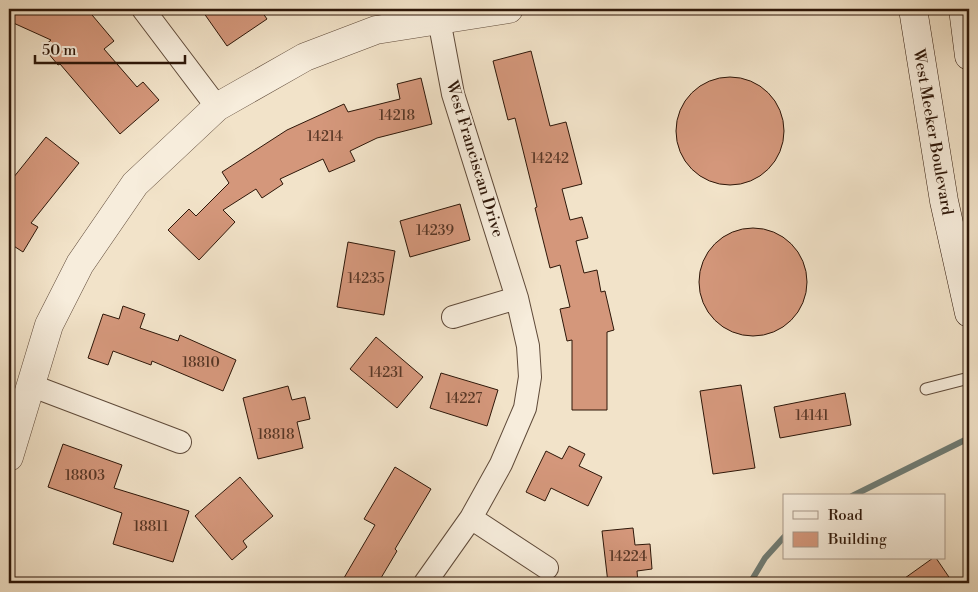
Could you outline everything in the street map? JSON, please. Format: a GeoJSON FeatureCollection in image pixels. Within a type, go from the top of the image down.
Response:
{"type":"FeatureCollection","features":[{"type":"Feature","properties":{"kind":"street"},"geometry":{"type":"LineString","coordinates":[[143,9],[217,107]]}},
{"type":"Feature","properties":{"kind":"street"},"geometry":{"type":"LineString","coordinates":[[9,457],[49,325],[80,264],[135,184],[217,107],[305,57],[340,42],[376,30],[438,14],[509,9]]}},
{"type":"Feature","properties":{"kind":"street","name":"West Meeker Boulevard"},"geometry":{"type":"LineString","coordinates":[[913,9],[944,201],[969,313]]}},
{"type":"Feature","properties":{"kind":"street"},"geometry":{"type":"LineString","coordinates":[[963,9],[969,56]]}},
{"type":"Feature","properties":{"kind":"street","name":"West Franciscan Drive"},"geometry":{"type":"LineString","coordinates":[[425,583],[470,518],[501,464],[525,408],[530,377],[528,346],[517,298],[453,94],[438,14]]}},
{"type":"Feature","properties":{"kind":"street"},"geometry":{"type":"LineString","coordinates":[[453,316],[517,298]]}},
{"type":"Feature","properties":{"kind":"street"},"geometry":{"type":"LineString","coordinates":[[30,385],[180,442]]}},
{"type":"Feature","properties":{"kind":"street"},"geometry":{"type":"LineString","coordinates":[[470,518],[547,568]]}},
{"type":"Feature","properties":{"kind":"lane"},"geometry":{"type":"LineString","coordinates":[[926,389],[969,378]]}},
{"type":"Feature","properties":{"kind":"building"},"geometry":{"type":"Polygon","coordinates":[[[9,9],[87,9],[114,41],[104,49],[137,87],[143,82],[159,100],[120,134],[43,47],[51,40],[9,21],[9,9]]]}},
{"type":"Feature","properties":{"kind":"building"},"geometry":{"type":"Polygon","coordinates":[[[201,9],[260,9],[267,19],[227,46],[201,9]]]}},
{"type":"Feature","properties":{"kind":"building"},"geometry":{"type":"Polygon","coordinates":[[[531,51],[550,126],[566,122],[582,184],[562,189],[570,220],[582,217],[588,238],[576,241],[584,273],[597,270],[601,292],[605,291],[614,330],[607,332],[607,410],[572,410],[572,340],[567,341],[560,309],[570,307],[560,265],[550,268],[515,118],[508,120],[493,61],[531,51]]]}},
{"type":"Feature","properties":{"kind":"building"},"geometry":{"type":"Polygon","coordinates":[[[730,77],[751,81],[768,93],[780,110],[784,131],[780,152],[768,169],[751,181],[730,185],[709,181],[692,169],[680,152],[676,131],[680,110],[692,93],[709,81],[730,77]]]}},
{"type":"Feature","properties":{"kind":"building"},"geometry":{"type":"Polygon","coordinates":[[[421,78],[432,124],[377,138],[350,151],[355,161],[329,172],[323,159],[280,179],[283,184],[262,198],[256,189],[223,210],[235,222],[199,260],[168,230],[189,209],[196,216],[229,183],[222,172],[287,130],[344,104],[348,112],[400,99],[397,84],[421,78]]]}},
{"type":"Feature","properties":{"kind":"building"},"geometry":{"type":"Polygon","coordinates":[[[46,137],[79,163],[31,223],[38,227],[23,252],[9,243],[9,183],[46,137]]]}},
{"type":"Feature","properties":{"kind":"building"},"geometry":{"type":"Polygon","coordinates":[[[460,204],[470,240],[410,257],[400,221],[460,204]]]}},
{"type":"Feature","properties":{"kind":"building"},"geometry":{"type":"Polygon","coordinates":[[[753,228],[774,232],[791,244],[803,261],[807,282],[803,303],[791,320],[774,332],[753,336],[732,332],[715,320],[703,303],[699,282],[703,261],[715,244],[732,232],[753,228]]]}},
{"type":"Feature","properties":{"kind":"building"},"geometry":{"type":"Polygon","coordinates":[[[348,242],[395,251],[384,315],[337,307],[348,242]]]}},
{"type":"Feature","properties":{"kind":"building"},"geometry":{"type":"Polygon","coordinates":[[[123,306],[145,314],[140,328],[178,341],[180,335],[236,360],[223,391],[152,361],[151,365],[113,351],[108,365],[88,358],[103,314],[119,319],[123,306]]]}},
{"type":"Feature","properties":{"kind":"building"},"geometry":{"type":"Polygon","coordinates":[[[376,337],[423,377],[397,408],[350,369],[376,337]]]}},
{"type":"Feature","properties":{"kind":"building"},"geometry":{"type":"Polygon","coordinates":[[[441,373],[498,390],[487,426],[430,408],[441,373]]]}},
{"type":"Feature","properties":{"kind":"building"},"geometry":{"type":"Polygon","coordinates":[[[741,385],[755,468],[713,474],[700,391],[741,385]]]}},
{"type":"Feature","properties":{"kind":"building"},"geometry":{"type":"Polygon","coordinates":[[[288,386],[292,400],[305,397],[310,419],[297,422],[303,448],[258,459],[243,398],[288,386]]]}},
{"type":"Feature","properties":{"kind":"building"},"geometry":{"type":"Polygon","coordinates":[[[845,393],[851,425],[780,438],[774,407],[845,393]]]}},
{"type":"Feature","properties":{"kind":"building"},"geometry":{"type":"Polygon","coordinates":[[[63,444],[122,465],[114,488],[189,511],[173,562],[113,544],[122,513],[48,487],[63,444]]]}},
{"type":"Feature","properties":{"kind":"building"},"geometry":{"type":"Polygon","coordinates":[[[569,446],[585,454],[579,466],[602,477],[588,506],[551,488],[545,501],[526,492],[546,451],[562,459],[569,446]]]}},
{"type":"Feature","properties":{"kind":"building"},"geometry":{"type":"Polygon","coordinates":[[[395,467],[431,489],[395,549],[397,551],[378,583],[341,583],[375,525],[364,519],[395,467]]]}},
{"type":"Feature","properties":{"kind":"building"},"geometry":{"type":"Polygon","coordinates":[[[240,477],[273,516],[243,541],[247,547],[232,560],[195,516],[240,477]]]}},
{"type":"Feature","properties":{"kind":"building"},"geometry":{"type":"Polygon","coordinates":[[[633,528],[635,545],[650,544],[652,569],[637,571],[638,583],[608,583],[602,531],[633,528]]]}},
{"type":"Feature","properties":{"kind":"building"},"geometry":{"type":"Polygon","coordinates":[[[930,560],[937,560],[953,583],[898,583],[930,560]]]}},
{"type":"Feature","properties":{"kind":"waterway"},"geometry":{"type":"LineString","coordinates":[[856,494],[969,438]]}},
{"type":"Feature","properties":{"kind":"waterway"},"geometry":{"type":"LineString","coordinates":[[750,583],[765,558],[783,538]]}}]}
